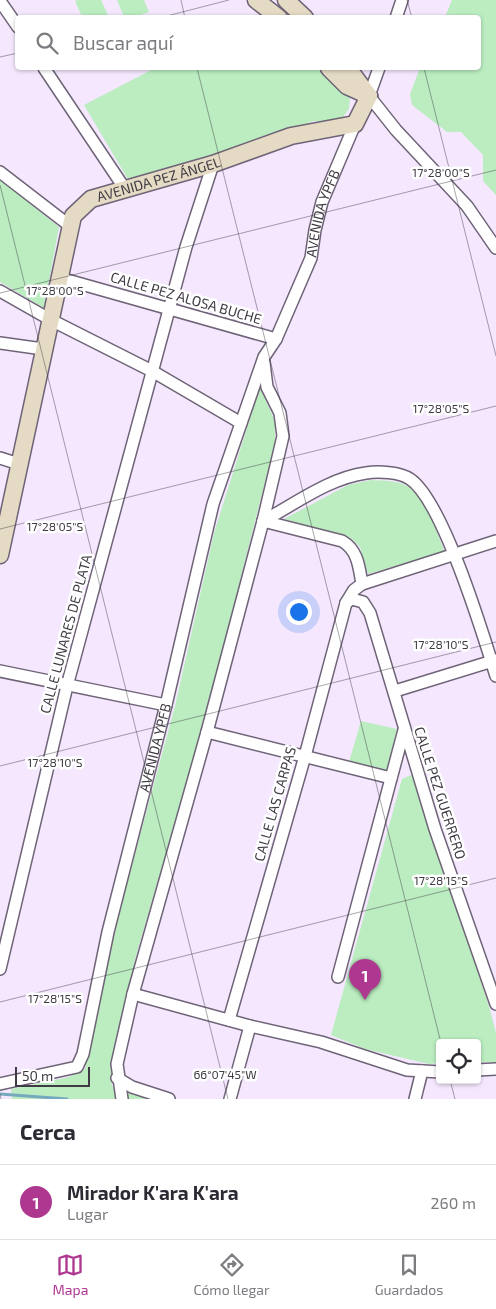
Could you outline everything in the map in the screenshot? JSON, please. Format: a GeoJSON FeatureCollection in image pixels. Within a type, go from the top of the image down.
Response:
{"type":"FeatureCollection","features":[{"type":"Feature","properties":{"kind":"street"},"geometry":{"type":"LineString","coordinates":[[256,0],[275,15]]}},
{"type":"Feature","properties":{"kind":"street"},"geometry":{"type":"LineString","coordinates":[[286,0],[302,15]]}},
{"type":"Feature","properties":{"kind":"street"},"geometry":{"type":"LineString","coordinates":[[397,15],[402,0]]}},
{"type":"Feature","properties":{"kind":"street"},"geometry":{"type":"LineString","coordinates":[[0,1],[15,24]]}},
{"type":"Feature","properties":{"kind":"street"},"geometry":{"type":"LineString","coordinates":[[45,70],[124,189]]}},
{"type":"Feature","properties":{"kind":"street"},"geometry":{"type":"LineString","coordinates":[[331,70],[347,86],[369,96]]}},
{"type":"Feature","properties":{"kind":"street"},"geometry":{"type":"LineString","coordinates":[[350,70],[396,130],[467,206],[496,248]]}},
{"type":"Feature","properties":{"kind":"street","name":"AVENIDA YPFB"},"geometry":{"type":"LineString","coordinates":[[0,1084],[77,1067],[83,1054],[108,932],[166,706],[213,504],[264,357],[276,339],[311,258],[322,202],[369,96],[377,70]]}},
{"type":"Feature","properties":{"kind":"street","name":"AVENIDA PEZ ÁNGEL"},"geometry":{"type":"LineString","coordinates":[[0,555],[4,510],[20,464],[70,226],[73,216],[79,208],[91,199],[213,164],[291,136],[355,124]]}},
{"type":"Feature","properties":{"kind":"street","name":"CALLE LUNARES DE PLATA"},"geometry":{"type":"LineString","coordinates":[[0,969],[66,686],[186,247],[213,164]]}},
{"type":"Feature","properties":{"kind":"street"},"geometry":{"type":"LineString","coordinates":[[0,172],[70,226]]}},
{"type":"Feature","properties":{"kind":"street","name":"CALLE PEZ ALOSA BUCHE"},"geometry":{"type":"LineString","coordinates":[[60,278],[276,339]]}},
{"type":"Feature","properties":{"kind":"street"},"geometry":{"type":"LineString","coordinates":[[0,291],[51,320],[152,371],[241,423]]}},
{"type":"Feature","properties":{"kind":"street"},"geometry":{"type":"LineString","coordinates":[[0,343],[43,349]]}},
{"type":"Feature","properties":{"kind":"street"},"geometry":{"type":"LineString","coordinates":[[122,1099],[117,1078],[117,1064],[133,994],[207,732],[263,521],[283,436],[280,413],[270,396],[265,380],[264,357]]}},
{"type":"Feature","properties":{"kind":"street"},"geometry":{"type":"LineString","coordinates":[[0,458],[20,464]]}},
{"type":"Feature","properties":{"kind":"street"},"geometry":{"type":"LineString","coordinates":[[263,521],[339,479],[367,472],[394,474],[409,478],[424,491],[434,509],[454,555],[494,661],[496,676]]}},
{"type":"Feature","properties":{"kind":"street"},"geometry":{"type":"LineString","coordinates":[[263,521],[342,541],[350,546],[356,556],[362,584]]}},
{"type":"Feature","properties":{"kind":"street"},"geometry":{"type":"LineString","coordinates":[[349,601],[354,590],[362,584],[496,542]]}},
{"type":"Feature","properties":{"kind":"street","name":"CALLE PEZ GUERRERO"},"geometry":{"type":"LineString","coordinates":[[349,601],[358,599],[366,606],[395,691],[404,730],[435,829],[492,978],[496,1004]]}},
{"type":"Feature","properties":{"kind":"street","name":"CALLE LAS CARPAS"},"geometry":{"type":"LineString","coordinates":[[229,1020],[349,601]]}},
{"type":"Feature","properties":{"kind":"street"},"geometry":{"type":"LineString","coordinates":[[395,691],[494,661]]}},
{"type":"Feature","properties":{"kind":"street"},"geometry":{"type":"LineString","coordinates":[[0,671],[166,706]]}},
{"type":"Feature","properties":{"kind":"street"},"geometry":{"type":"LineString","coordinates":[[338,976],[404,730]]}},
{"type":"Feature","properties":{"kind":"street"},"geometry":{"type":"LineString","coordinates":[[207,732],[391,778]]}},
{"type":"Feature","properties":{"kind":"street"},"geometry":{"type":"LineString","coordinates":[[133,994],[250,1026],[320,1042],[407,1070],[436,1072]]}},
{"type":"Feature","properties":{"kind":"street"},"geometry":{"type":"LineString","coordinates":[[230,1099],[250,1026]]}},
{"type":"Feature","properties":{"kind":"street"},"geometry":{"type":"LineString","coordinates":[[481,1070],[496,1069]]}},
{"type":"Feature","properties":{"kind":"street"},"geometry":{"type":"LineString","coordinates":[[414,1099],[422,1070]]}},
{"type":"Feature","properties":{"kind":"street"},"geometry":{"type":"LineString","coordinates":[[117,1078],[132,1087],[169,1099]]}},
{"type":"Feature","properties":{"kind":"green space"},"geometry":{"type":"Polygon","coordinates":[[[101,0],[108,15],[81,15],[75,1],[101,0]]]}},
{"type":"Feature","properties":{"kind":"green space"},"geometry":{"type":"Polygon","coordinates":[[[117,0],[144,0],[149,12],[141,15],[123,15],[117,0]]]}},
{"type":"Feature","properties":{"kind":"green space"},"geometry":{"type":"Polygon","coordinates":[[[452,0],[496,0],[496,195],[483,181],[483,155],[461,132],[447,132],[412,105],[410,94],[419,70],[481,70],[481,15],[446,15],[452,0]]]}},
{"type":"Feature","properties":{"kind":"green space"},"geometry":{"type":"Polygon","coordinates":[[[151,70],[324,70],[350,97],[349,109],[339,122],[314,121],[212,157],[129,181],[84,105],[151,70]]]}},
{"type":"Feature","properties":{"kind":"green space"},"geometry":{"type":"Polygon","coordinates":[[[0,180],[59,227],[44,308],[0,282],[0,180]]]}},
{"type":"Feature","properties":{"kind":"green space"},"geometry":{"type":"Polygon","coordinates":[[[260,387],[275,421],[275,443],[200,737],[137,952],[111,1064],[111,1082],[117,1098],[127,1086],[155,1099],[12,1099],[11,1089],[69,1077],[85,1069],[113,935],[175,706],[214,533],[260,387]]]}},
{"type":"Feature","properties":{"kind":"green space"},"geometry":{"type":"Polygon","coordinates":[[[371,480],[391,481],[409,487],[421,500],[431,517],[445,552],[368,574],[360,547],[351,538],[284,519],[348,485],[371,480]]]}},
{"type":"Feature","properties":{"kind":"green space"},"geometry":{"type":"Polygon","coordinates":[[[361,721],[397,729],[386,772],[349,762],[361,721]]]}},
{"type":"Feature","properties":{"kind":"green space"},"geometry":{"type":"Polygon","coordinates":[[[411,775],[415,780],[489,1006],[496,1033],[496,1062],[481,1062],[481,1039],[436,1039],[436,1063],[429,1064],[365,1049],[331,1035],[402,779],[411,775]]]}},
{"type":"Feature","properties":{"kind":"waterway"},"geometry":{"type":"LineString","coordinates":[[0,1094],[67,1099]]}},
{"type":"Feature","properties":{"kind":"place","name":"Mirador K'ara K'ara"},"geometry":{"type":"Point","coordinates":[365,1000]}}]}
